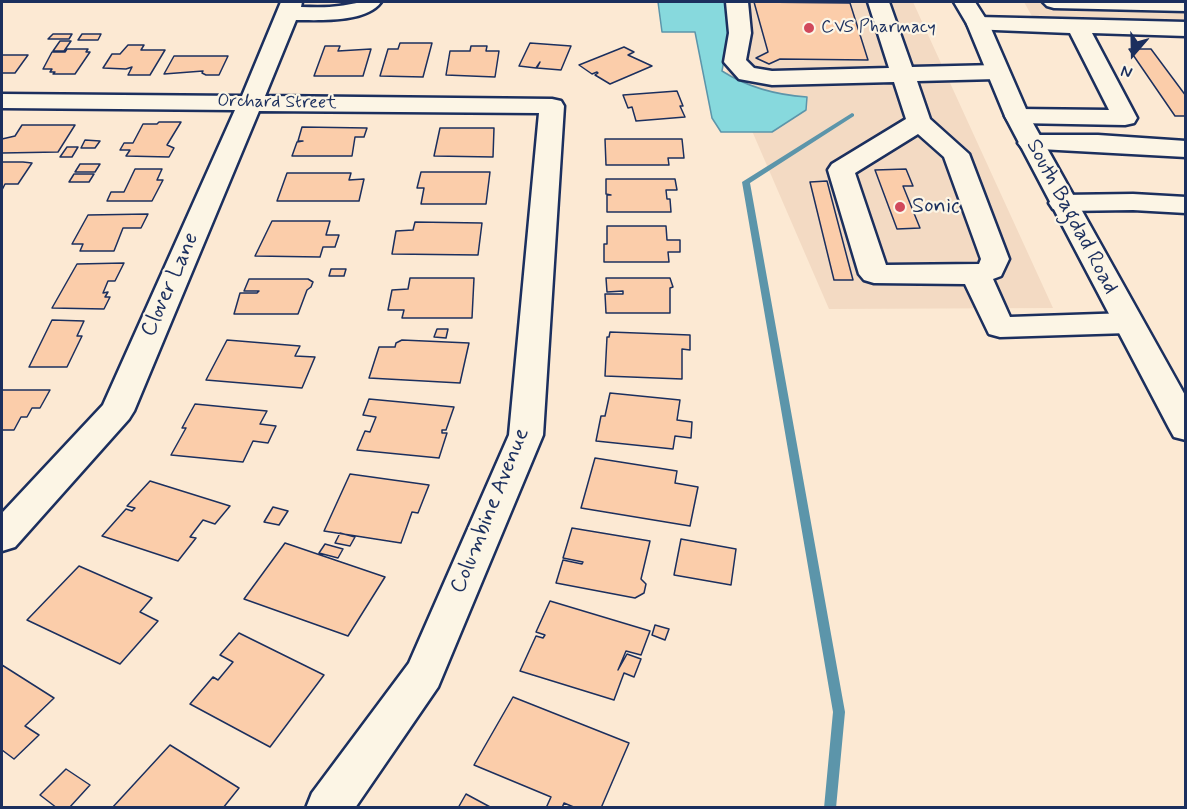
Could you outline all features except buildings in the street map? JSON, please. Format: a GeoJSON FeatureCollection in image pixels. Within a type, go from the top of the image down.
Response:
{"type":"FeatureCollection","features":[{"type":"Feature","properties":{"kind":"street"},"geometry":{"type":"LineString","coordinates":[[290,7],[340,12],[356,10],[370,2]]}},
{"type":"Feature","properties":{"kind":"street"},"geometry":{"type":"LineString","coordinates":[[737,2],[740,27],[739,41],[734,50],[735,62],[747,74],[771,78],[903,75],[995,67]]}},
{"type":"Feature","properties":{"kind":"street"},"geometry":{"type":"LineString","coordinates":[[878,2],[919,122],[957,154],[995,259],[991,270],[976,275],[874,273],[841,170],[919,122]]}},
{"type":"Feature","properties":{"kind":"street","name":"South Bagdad Road"},"geometry":{"type":"LineString","coordinates":[[966,2],[978,24],[1017,116],[1185,429]]}},
{"type":"Feature","properties":{"kind":"street"},"geometry":{"type":"LineString","coordinates":[[1054,2],[1185,4]]}},
{"type":"Feature","properties":{"kind":"street"},"geometry":{"type":"LineString","coordinates":[[1112,3],[1127,27]]}},
{"type":"Feature","properties":{"kind":"street","name":"Clover Lane"},"geometry":{"type":"LineString","coordinates":[[2,537],[117,411],[290,7]]}},
{"type":"Feature","properties":{"kind":"street"},"geometry":{"type":"LineString","coordinates":[[978,24],[1185,28]]}},
{"type":"Feature","properties":{"kind":"street"},"geometry":{"type":"LineString","coordinates":[[1017,116],[1125,118],[1078,27]]}},
{"type":"Feature","properties":{"kind":"street","name":"Orchard Street"},"geometry":{"type":"LineString","coordinates":[[2,101],[552,106]]}},
{"type":"Feature","properties":{"kind":"street","name":"Columbine Avenue"},"geometry":{"type":"LineString","coordinates":[[328,807],[424,674],[526,435],[552,106]]}},
{"type":"Feature","properties":{"kind":"street"},"geometry":{"type":"LineString","coordinates":[[1031,143],[1098,143],[1185,149]]}},
{"type":"Feature","properties":{"kind":"street"},"geometry":{"type":"LineString","coordinates":[[1064,203],[1133,202],[1185,205]]}},
{"type":"Feature","properties":{"kind":"street"},"geometry":{"type":"LineString","coordinates":[[976,275],[1000,327],[1128,323]]}},
{"type":"Feature","properties":{"kind":"shaded area"},"geometry":{"type":"Polygon","coordinates":[[[717,2],[913,2],[1053,308],[829,309],[727,73],[717,2]]]}},
{"type":"Feature","properties":{"kind":"shaded area"},"geometry":{"type":"Polygon","coordinates":[[[1024,2],[1185,2],[1185,36],[1042,34],[1024,2]]]}},
{"type":"Feature","properties":{"kind":"water"},"geometry":{"type":"Polygon","coordinates":[[[658,2],[731,2],[740,32],[725,54],[722,71],[742,82],[763,89],[807,97],[806,110],[772,132],[721,132],[712,118],[695,32],[662,32],[658,2]]]}},
{"type":"Feature","properties":{"kind":"waterway"},"geometry":{"type":"LineString","coordinates":[[830,808],[839,712],[746,182],[852,115]]}},
{"type":"Feature","properties":{"kind":"place","name":"CVS Pharmacy"},"geometry":{"type":"Point","coordinates":[809,28]}},
{"type":"Feature","properties":{"kind":"place","name":"Sonic"},"geometry":{"type":"Point","coordinates":[900,207]}}]}
